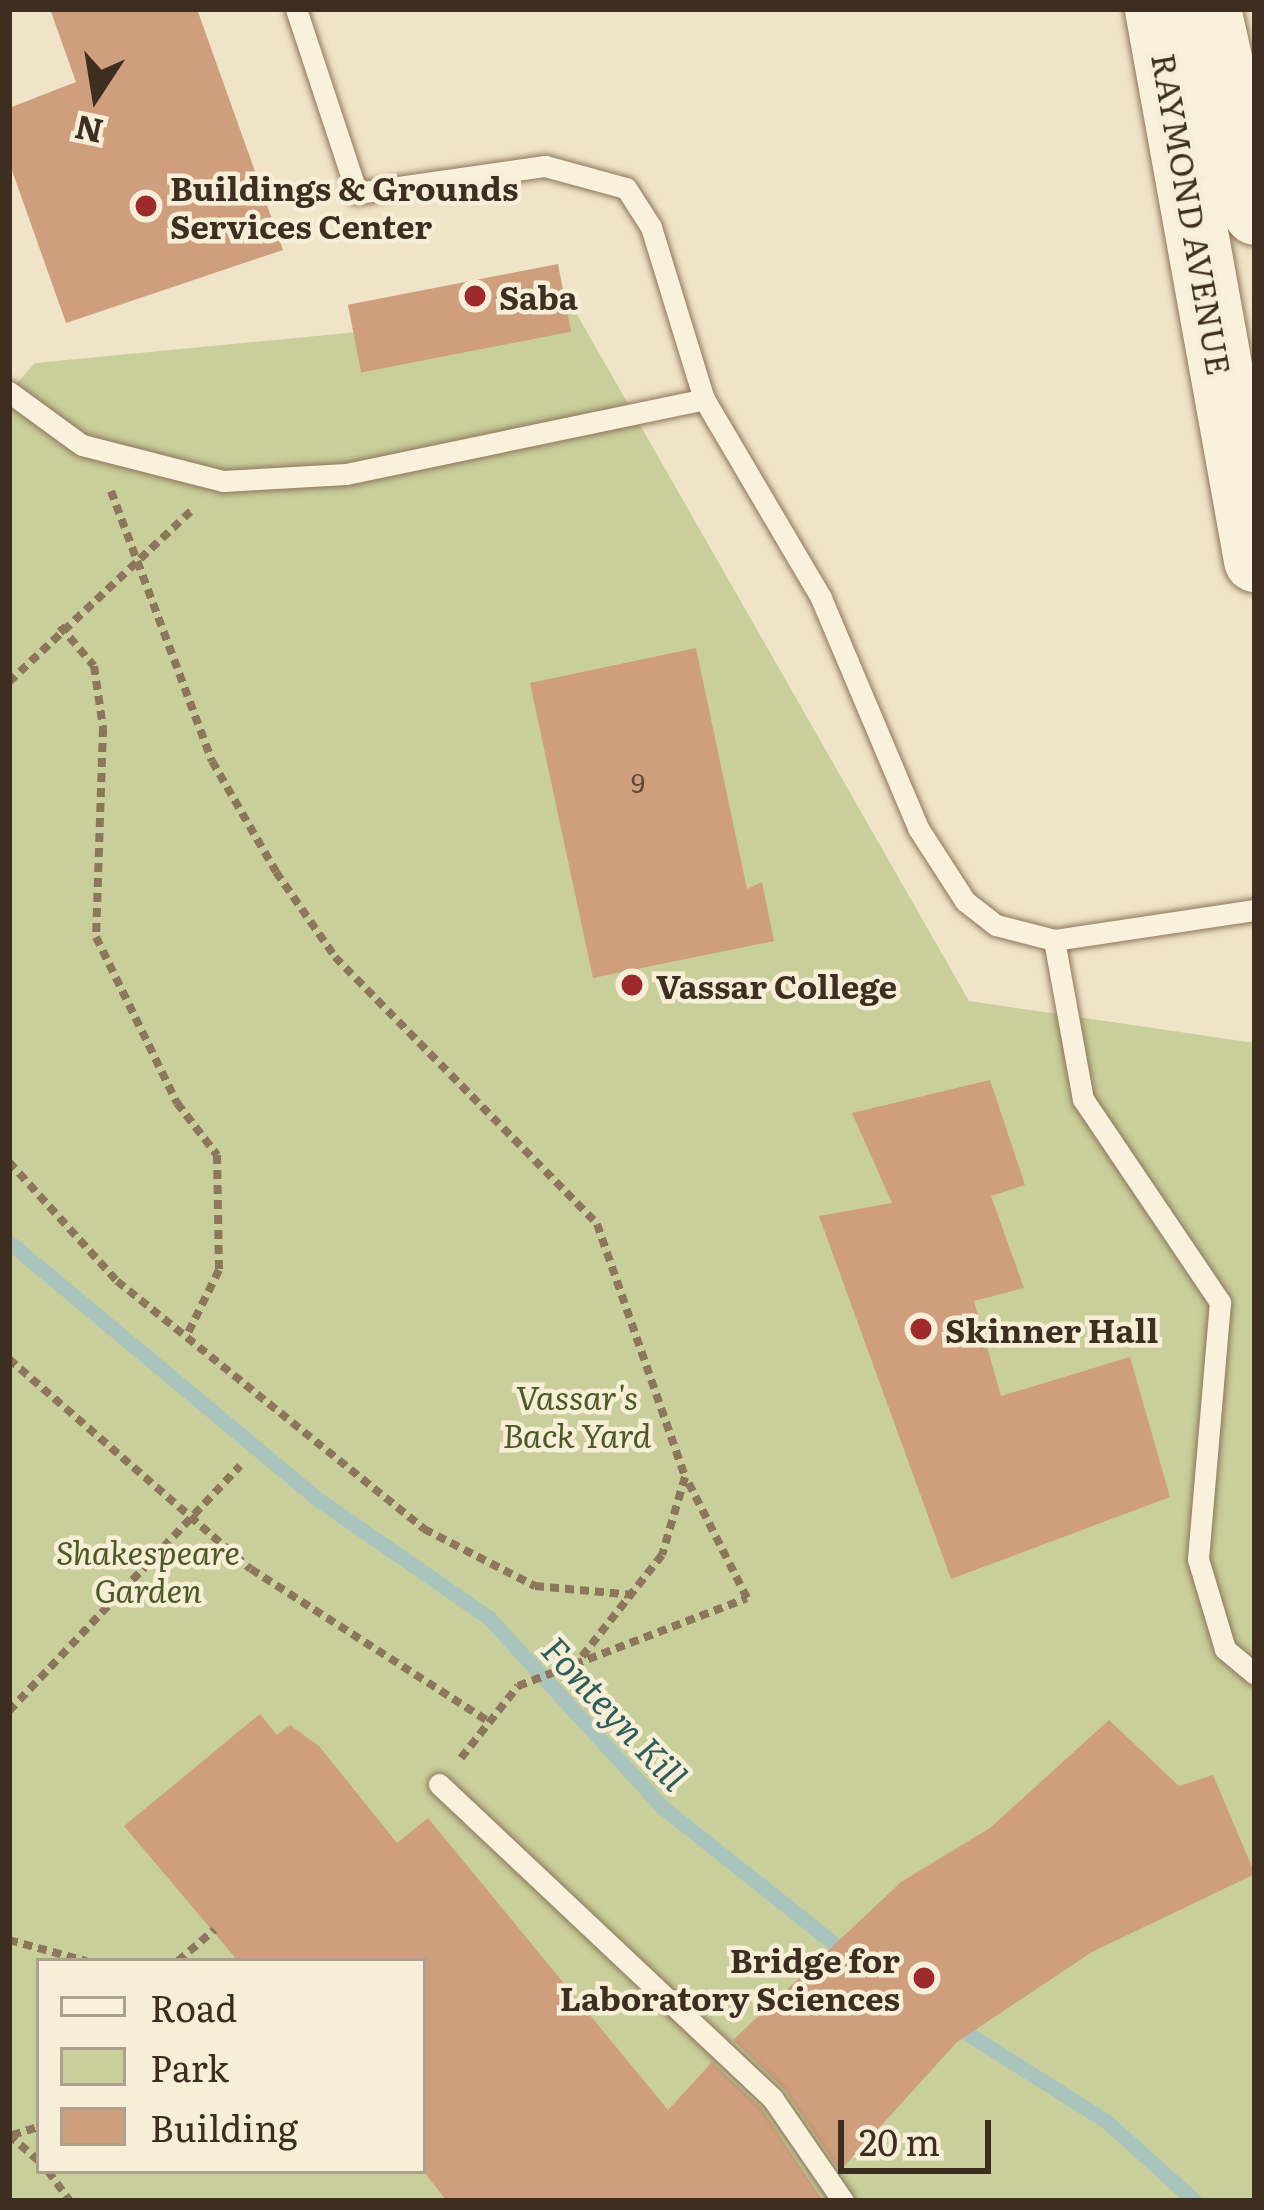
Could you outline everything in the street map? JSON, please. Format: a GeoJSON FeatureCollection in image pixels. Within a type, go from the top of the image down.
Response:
{"type":"FeatureCollection","features":[{"type":"Feature","properties":{"kind":"main road","name":"RAYMOND AVENUE"},"geometry":{"type":"LineString","coordinates":[[1156,9],[1255,560]]}},
{"type":"Feature","properties":{"kind":"main road","name":"RAYMOND AVENUE"},"geometry":{"type":"LineString","coordinates":[[1209,9],[1255,213]]}},
{"type":"Feature","properties":{"kind":"lane"},"geometry":{"type":"LineString","coordinates":[[296,9],[357,193],[545,166],[626,188],[651,227],[704,399],[821,598],[947,881],[996,926],[1054,940],[1255,910]]}},
{"type":"Feature","properties":{"kind":"lane"},"geometry":{"type":"LineString","coordinates":[[9,392],[82,446],[223,482],[346,475],[704,399]]}},
{"type":"Feature","properties":{"kind":"lane"},"geometry":{"type":"LineString","coordinates":[[1054,940],[1083,1099],[1220,1303],[1198,1559],[1225,1649],[1255,1674]]}},
{"type":"Feature","properties":{"kind":"lane"},"geometry":{"type":"LineString","coordinates":[[440,1784],[773,2099],[843,2201]]}},
{"type":"Feature","properties":{"kind":"path"},"geometry":{"type":"LineString","coordinates":[[82,446],[141,550],[212,760],[276,872],[377,1003],[597,1224],[685,1477],[747,1598],[518,1687],[440,1784]]}},
{"type":"Feature","properties":{"kind":"path"},"geometry":{"type":"LineString","coordinates":[[9,682],[141,550],[223,482]]}},
{"type":"Feature","properties":{"kind":"path"},"geometry":{"type":"LineString","coordinates":[[60,626],[94,666],[104,728],[96,937],[177,1102],[217,1155],[219,1270],[186,1337]]}},
{"type":"Feature","properties":{"kind":"path"},"geometry":{"type":"LineString","coordinates":[[9,1162],[117,1281],[424,1529],[535,1586],[635,1594]]}},
{"type":"Feature","properties":{"kind":"path"},"geometry":{"type":"LineString","coordinates":[[9,1359],[192,1517],[418,1685],[489,1722]]}},
{"type":"Feature","properties":{"kind":"path"},"geometry":{"type":"LineString","coordinates":[[9,1711],[240,1466]]}},
{"type":"Feature","properties":{"kind":"path"},"geometry":{"type":"LineString","coordinates":[[579,1660],[662,1555],[685,1477]]}},
{"type":"Feature","properties":{"kind":"path"},"geometry":{"type":"LineString","coordinates":[[181,1958],[214,1930]]}},
{"type":"Feature","properties":{"kind":"path"},"geometry":{"type":"LineString","coordinates":[[9,1940],[75,1958]]}},
{"type":"Feature","properties":{"kind":"path"},"geometry":{"type":"LineString","coordinates":[[9,2135],[36,2158]]}},
{"type":"Feature","properties":{"kind":"path"},"geometry":{"type":"LineString","coordinates":[[50,2174],[70,2201]]}},
{"type":"Feature","properties":{"kind":"green space","name":"Vassar's Back Yard"},"geometry":{"type":"Polygon","coordinates":[[[575,311],[969,1001],[1255,1043],[1255,2201],[9,2201],[9,392],[35,363],[575,311]]]}},
{"type":"Feature","properties":{"kind":"building","name":"Buildings & Grounds Services Center"},"geometry":{"type":"Polygon","coordinates":[[[50,9],[197,9],[283,250],[66,323],[9,162],[9,108],[76,82],[50,9]]]}},
{"type":"Feature","properties":{"kind":"building"},"geometry":{"type":"Polygon","coordinates":[[[558,264],[571,332],[361,373],[348,305],[558,264]]]}},
{"type":"Feature","properties":{"kind":"building"},"geometry":{"type":"Polygon","coordinates":[[[696,648],[747,889],[762,882],[774,941],[593,978],[530,683],[696,648]]]}},
{"type":"Feature","properties":{"kind":"building","name":"Skinner Hall"},"geometry":{"type":"Polygon","coordinates":[[[990,1080],[1025,1185],[991,1196],[1024,1288],[974,1301],[1001,1396],[1130,1357],[1170,1497],[951,1579],[819,1216],[892,1203],[852,1113],[990,1080]]]}},
{"type":"Feature","properties":{"kind":"building"},"geometry":{"type":"Polygon","coordinates":[[[260,1714],[277,1735],[290,1725],[319,1746],[397,1843],[428,1818],[668,2110],[712,2062],[762,2109],[823,2201],[447,2201],[425,2174],[426,1958],[235,1958],[124,1826],[260,1714]]]}},
{"type":"Feature","properties":{"kind":"building","name":"Bridge for Laboratory Sciences"},"geometry":{"type":"Polygon","coordinates":[[[1109,1720],[1179,1786],[1213,1775],[1255,1874],[1092,1952],[957,2042],[840,2171],[785,2090],[733,2040],[901,1882],[990,1828],[1109,1720]]]}},
{"type":"Feature","properties":{"kind":"waterway","name":"Fonteyn Kill"},"geometry":{"type":"LineString","coordinates":[[9,1242],[316,1498],[489,1618],[661,1806],[851,1957]]}},
{"type":"Feature","properties":{"kind":"waterway","name":"Fonteyn Kill"},"geometry":{"type":"LineString","coordinates":[[951,2023],[1106,2121],[1195,2201]]}},
{"type":"Feature","properties":{"kind":"place","name":"Buildings & Grounds Services Center"},"geometry":{"type":"Point","coordinates":[146,206]}},
{"type":"Feature","properties":{"kind":"place","name":"Saba"},"geometry":{"type":"Point","coordinates":[475,296]}},
{"type":"Feature","properties":{"kind":"place","name":"Vassar College"},"geometry":{"type":"Point","coordinates":[632,985]}},
{"type":"Feature","properties":{"kind":"place","name":"Skinner Hall"},"geometry":{"type":"Point","coordinates":[921,1329]}},
{"type":"Feature","properties":{"kind":"place","name":"Bridge for Laboratory Sciences"},"geometry":{"type":"Point","coordinates":[924,1978]}},
{"type":"Feature","properties":{"kind":"park label","name":"Shakespeare Garden"},"geometry":{"type":"Point","coordinates":[148,1570]}}]}
